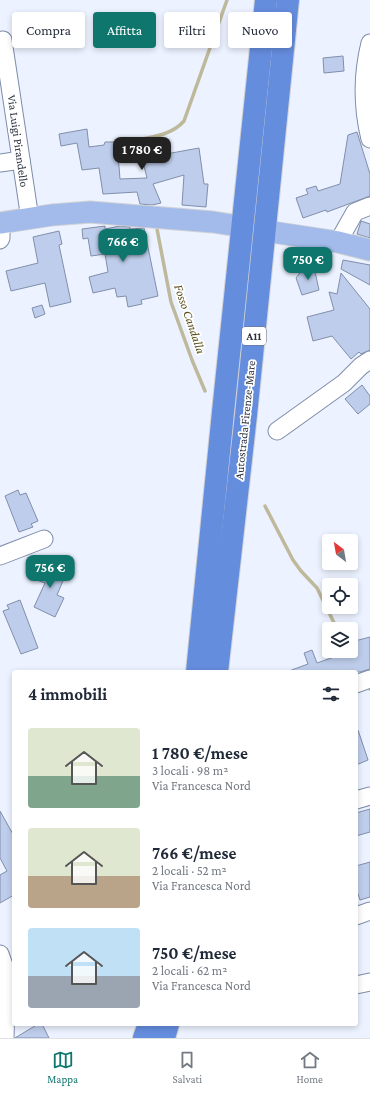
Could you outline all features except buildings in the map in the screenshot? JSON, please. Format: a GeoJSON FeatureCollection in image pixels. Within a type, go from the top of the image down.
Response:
{"type":"FeatureCollection","features":[{"type":"Feature","properties":{"kind":"highway","name":"Autostrada Firenze-Mare"},"geometry":{"type":"LineString","coordinates":[[197,670],[266,0]]}},
{"type":"Feature","properties":{"kind":"highway","name":"Autostrada Firenze-Mare"},"geometry":{"type":"LineString","coordinates":[[217,670],[246,415],[288,0]]}},
{"type":"Feature","properties":{"kind":"highway"},"geometry":{"type":"LineString","coordinates":[[144,1038],[148,1026]]}},
{"type":"Feature","properties":{"kind":"highway"},"geometry":{"type":"LineString","coordinates":[[164,1038],[167,1026]]}},
{"type":"Feature","properties":{"kind":"main road"},"geometry":{"type":"LineString","coordinates":[[0,229],[30,218],[90,212],[213,222],[232,225]]}},
{"type":"Feature","properties":{"kind":"main road"},"geometry":{"type":"LineString","coordinates":[[272,232],[338,242],[370,250]]}},
{"type":"Feature","properties":{"kind":"street","name":"Via Luigi Pirandello"},"geometry":{"type":"LineString","coordinates":[[3,40],[30,218]]}},
{"type":"Feature","properties":{"kind":"street"},"geometry":{"type":"LineString","coordinates":[[370,43],[365,64],[363,91],[366,125],[370,139]]}},
{"type":"Feature","properties":{"kind":"street"},"geometry":{"type":"LineString","coordinates":[[0,163],[21,160]]}},
{"type":"Feature","properties":{"kind":"street"},"geometry":{"type":"LineString","coordinates":[[338,242],[355,212],[370,206]]}},
{"type":"Feature","properties":{"kind":"street"},"geometry":{"type":"LineString","coordinates":[[278,431],[344,383],[361,366],[370,360]]}},
{"type":"Feature","properties":{"kind":"street"},"geometry":{"type":"LineString","coordinates":[[0,556],[44,539]]}},
{"type":"Feature","properties":{"kind":"street"},"geometry":{"type":"LineString","coordinates":[[358,683],[370,679]]}},
{"type":"Feature","properties":{"kind":"street"},"geometry":{"type":"LineString","coordinates":[[358,799],[370,796]]}},
{"type":"Feature","properties":{"kind":"street"},"geometry":{"type":"LineString","coordinates":[[358,915],[370,911]]}},
{"type":"Feature","properties":{"kind":"street"},"geometry":{"type":"LineString","coordinates":[[0,954],[7,974],[5,1038]]}},
{"type":"Feature","properties":{"kind":"street"},"geometry":{"type":"LineString","coordinates":[[358,985],[370,982]]}},
{"type":"Feature","properties":{"kind":"waterway"},"geometry":{"type":"LineString","coordinates":[[137,140],[169,132],[184,121],[227,0]]}},
{"type":"Feature","properties":{"kind":"waterway","name":"Fosso Candalla"},"geometry":{"type":"LineString","coordinates":[[157,229],[171,302],[205,391]]}},
{"type":"Feature","properties":{"kind":"waterway","name":"Fosso Candalla"},"geometry":{"type":"LineString","coordinates":[[265,506],[293,560],[317,588],[334,622]]}}]}
